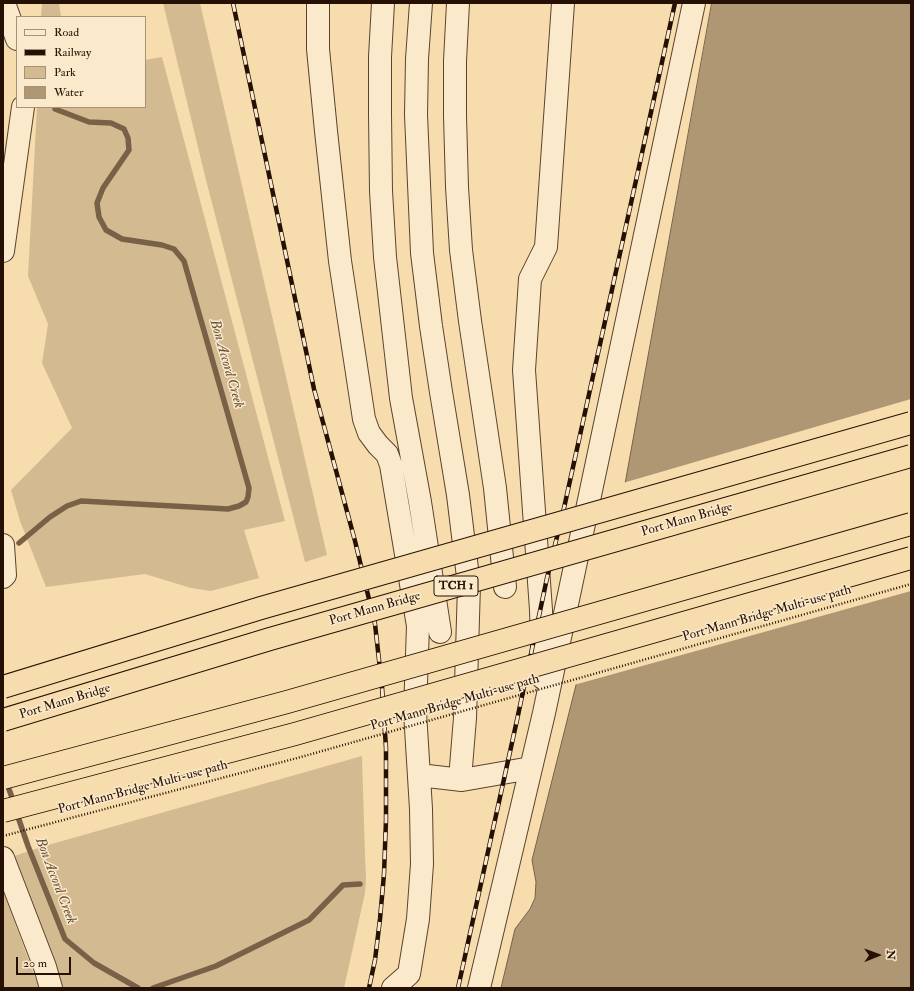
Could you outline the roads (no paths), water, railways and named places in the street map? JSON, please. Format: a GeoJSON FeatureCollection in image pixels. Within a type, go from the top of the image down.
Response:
{"type":"FeatureCollection","features":[{"type":"Feature","properties":{"kind":"highway"},"geometry":{"type":"LineString","coordinates":[[3,687],[261,608],[911,422]]}},
{"type":"Feature","properties":{"kind":"highway","name":"Port Mann Bridge"},"geometry":{"type":"LineString","coordinates":[[3,720],[270,639],[911,456]]}},
{"type":"Feature","properties":{"kind":"highway"},"geometry":{"type":"LineString","coordinates":[[3,778],[287,702],[911,524]]}},
{"type":"Feature","properties":{"kind":"highway"},"geometry":{"type":"LineString","coordinates":[[3,811],[295,734],[911,558]]}},
{"type":"Feature","properties":{"kind":"lane"},"geometry":{"type":"LineString","coordinates":[[4,3],[16,36]]}},
{"type":"Feature","properties":{"kind":"lane"},"geometry":{"type":"LineString","coordinates":[[318,3],[318,49],[340,261],[364,419],[369,433],[387,454],[391,465],[418,626],[415,712],[421,809],[422,864],[418,919],[409,974],[393,988]]}},
{"type":"Feature","properties":{"kind":"lane"},"geometry":{"type":"LineString","coordinates":[[383,3],[380,56],[380,191],[385,257],[401,398],[420,502],[440,632]]}},
{"type":"Feature","properties":{"kind":"lane"},"geometry":{"type":"LineString","coordinates":[[421,3],[417,59],[416,115],[422,253],[432,333],[458,495],[469,585],[465,718],[460,779]]}},
{"type":"Feature","properties":{"kind":"lane"},"geometry":{"type":"LineString","coordinates":[[458,3],[455,61],[455,116],[461,250],[495,488],[505,587]]}},
{"type":"Feature","properties":{"kind":"lane"},"geometry":{"type":"LineString","coordinates":[[544,713],[541,610],[524,370],[530,279],[546,247],[563,3]]}},
{"type":"Feature","properties":{"kind":"lane"},"geometry":{"type":"LineString","coordinates":[[480,988],[544,713],[694,3]]}},
{"type":"Feature","properties":{"kind":"lane"},"geometry":{"type":"LineString","coordinates":[[3,252],[23,108]]}},
{"type":"Feature","properties":{"kind":"lane"},"geometry":{"type":"LineString","coordinates":[[3,545],[5,575],[3,577]]}},
{"type":"Feature","properties":{"kind":"lane"},"geometry":{"type":"LineString","coordinates":[[419,775],[462,780],[531,768]]}},
{"type":"Feature","properties":{"kind":"lane"},"geometry":{"type":"LineString","coordinates":[[3,858],[45,966],[51,988]]}},
{"type":"Feature","properties":{"kind":"water"},"geometry":{"type":"Polygon","coordinates":[[[712,3],[911,3],[911,988],[501,988],[515,929],[530,909],[535,898],[536,882],[532,860],[621,506],[712,3]]]}},
{"type":"Feature","properties":{"kind":"waterway","name":"Bon Accord Creek"},"geometry":{"type":"LineString","coordinates":[[19,543],[50,517],[67,506],[81,501],[228,509],[246,502],[249,488],[184,261],[174,249],[162,245],[122,239],[106,230],[99,217],[97,203],[103,188],[129,150],[128,138],[124,129],[111,123],[89,122],[55,109]]}},
{"type":"Feature","properties":{"kind":"waterway","name":"Bon Accord Creek"},"geometry":{"type":"LineString","coordinates":[[6,781],[14,803]]}},
{"type":"Feature","properties":{"kind":"waterway","name":"Bon Accord Creek"},"geometry":{"type":"LineString","coordinates":[[16,811],[28,846],[65,939],[94,963],[138,988]]}},
{"type":"Feature","properties":{"kind":"waterway","name":"Bon Accord Creek"},"geometry":{"type":"LineString","coordinates":[[153,988],[216,966],[309,920],[343,885],[360,884]]}},
{"type":"Feature","properties":{"kind":"railway"},"geometry":{"type":"LineString","coordinates":[[233,3],[314,389],[355,541],[375,624],[382,687],[386,748],[386,820],[384,874],[380,919],[375,960],[369,988]]}},
{"type":"Feature","properties":{"kind":"railway"},"geometry":{"type":"LineString","coordinates":[[458,988],[547,578],[564,508],[675,3]]}}]}
